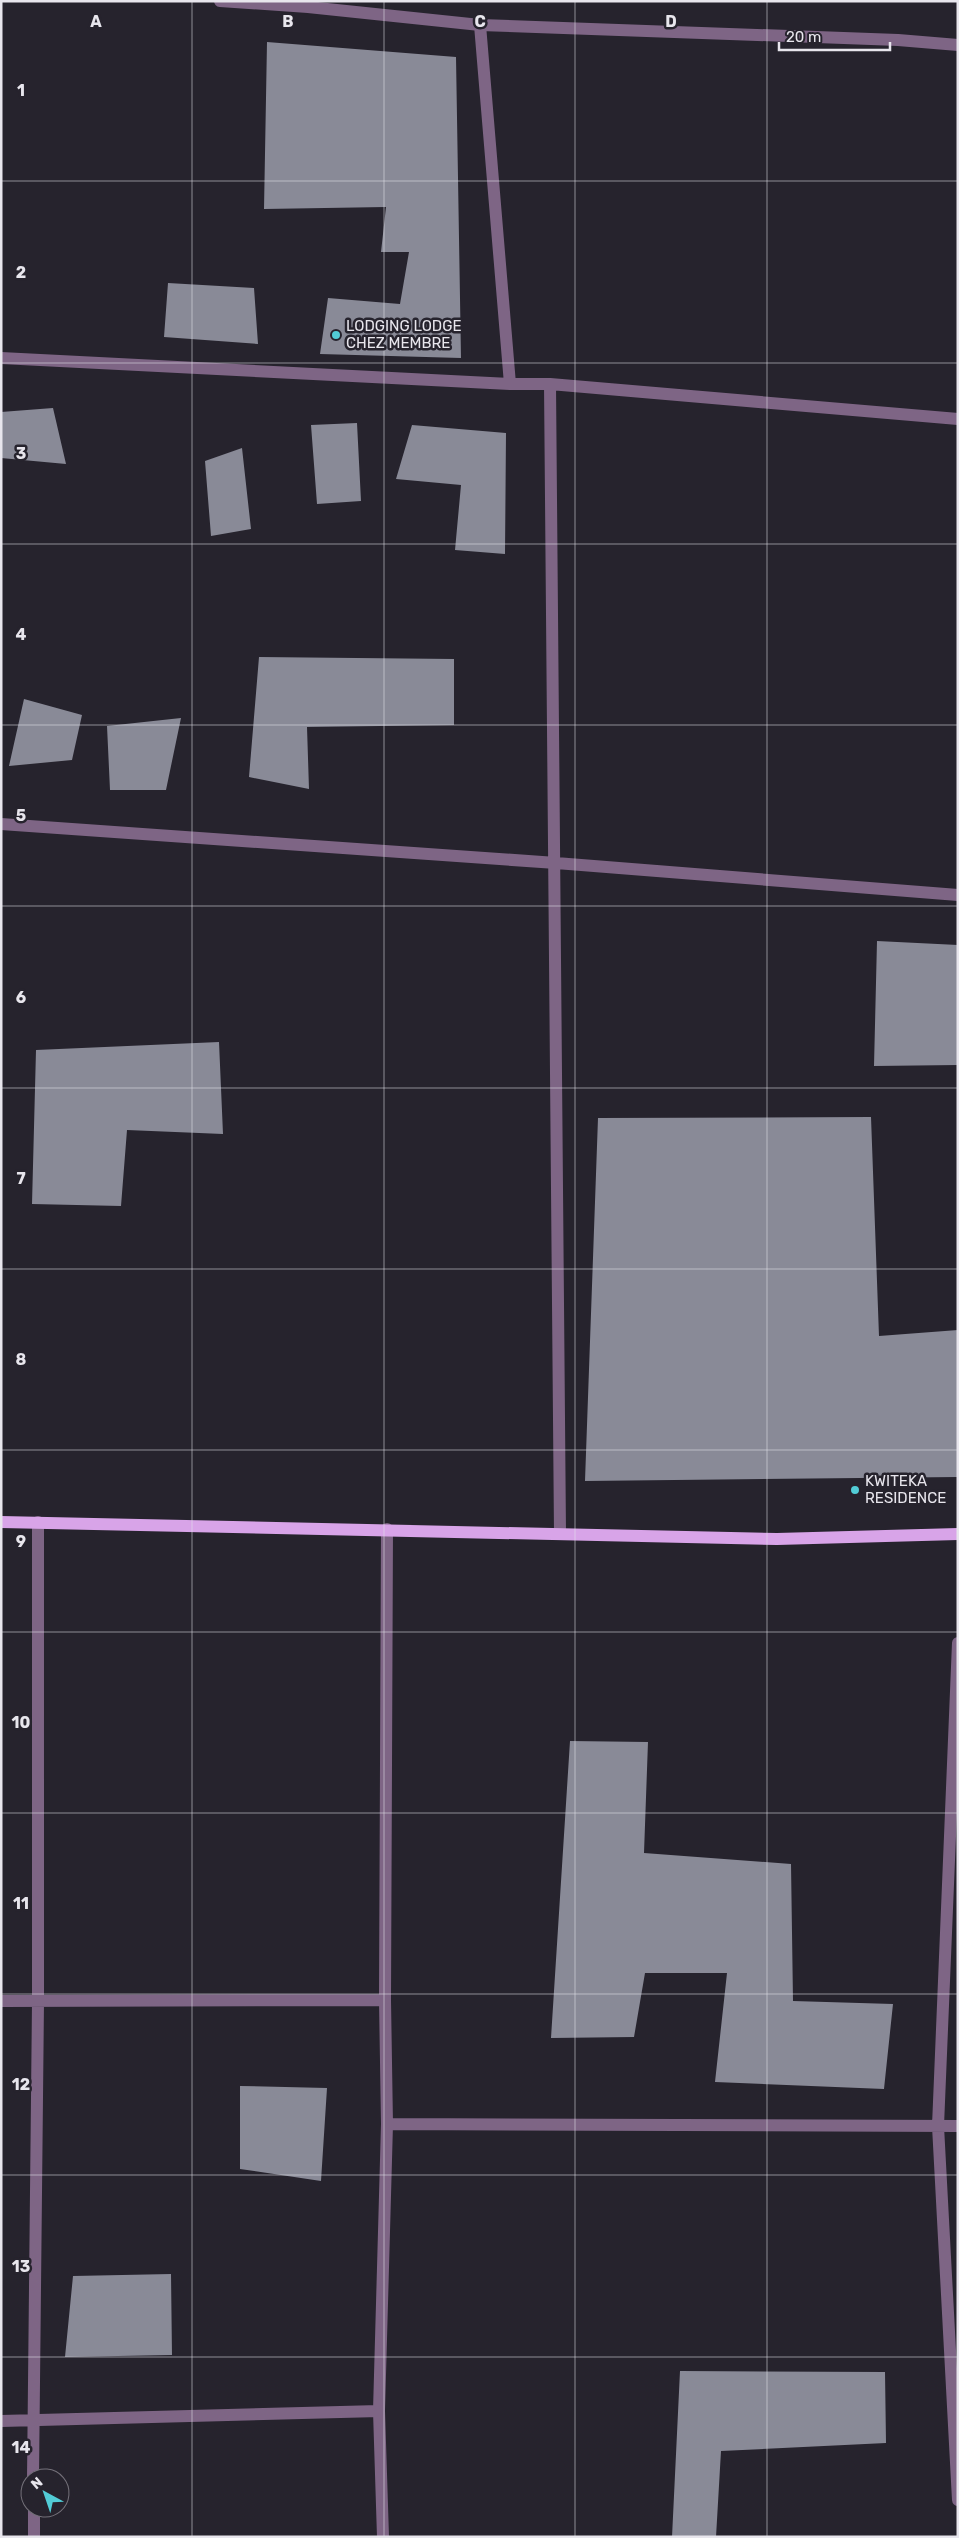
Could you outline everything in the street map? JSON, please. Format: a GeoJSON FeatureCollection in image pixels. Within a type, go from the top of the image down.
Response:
{"type":"FeatureCollection","features":[{"type":"Feature","properties":{"kind":"main road"},"geometry":{"type":"LineString","coordinates":[[1,1522],[560,1533],[777,1540],[958,1534]]}},
{"type":"Feature","properties":{"kind":"street"},"geometry":{"type":"LineString","coordinates":[[220,1],[307,4],[480,25],[898,40],[958,45]]}},
{"type":"Feature","properties":{"kind":"street"},"geometry":{"type":"LineString","coordinates":[[480,25],[510,384]]}},
{"type":"Feature","properties":{"kind":"street"},"geometry":{"type":"LineString","coordinates":[[1,358],[510,384],[550,384],[958,419]]}},
{"type":"Feature","properties":{"kind":"street"},"geometry":{"type":"LineString","coordinates":[[550,384],[556,863],[560,1533]]}},
{"type":"Feature","properties":{"kind":"street"},"geometry":{"type":"LineString","coordinates":[[1,824],[556,863],[958,895]]}},
{"type":"Feature","properties":{"kind":"street"},"geometry":{"type":"LineString","coordinates":[[33,2468],[38,2002],[38,1522]]}},
{"type":"Feature","properties":{"kind":"street"},"geometry":{"type":"LineString","coordinates":[[383,2537],[378,2411],[387,2124],[385,2000],[387,1529]]}},
{"type":"Feature","properties":{"kind":"street"},"geometry":{"type":"LineString","coordinates":[[958,1643],[938,2126],[958,2500]]}},
{"type":"Feature","properties":{"kind":"street"},"geometry":{"type":"LineString","coordinates":[[1,2002],[385,2000]]}},
{"type":"Feature","properties":{"kind":"street"},"geometry":{"type":"LineString","coordinates":[[387,2124],[958,2126]]}},
{"type":"Feature","properties":{"kind":"street"},"geometry":{"type":"LineString","coordinates":[[1,2421],[32,2422],[378,2411]]}},
{"type":"Feature","properties":{"kind":"street"},"geometry":{"type":"LineString","coordinates":[[34,2518],[34,2537]]}},
{"type":"Feature","properties":{"kind":"building"},"geometry":{"type":"Polygon","coordinates":[[[267,42],[456,57],[461,358],[320,354],[328,298],[400,304],[409,252],[381,252],[386,207],[264,209],[267,42]]]}},
{"type":"Feature","properties":{"kind":"building"},"geometry":{"type":"Polygon","coordinates":[[[168,283],[254,288],[258,344],[164,337],[168,283]]]}},
{"type":"Feature","properties":{"kind":"building"},"geometry":{"type":"Polygon","coordinates":[[[53,408],[66,464],[1,458],[1,412],[53,408]]]}},
{"type":"Feature","properties":{"kind":"building"},"geometry":{"type":"Polygon","coordinates":[[[357,423],[361,501],[317,504],[311,425],[357,423]]]}},
{"type":"Feature","properties":{"kind":"building"},"geometry":{"type":"Polygon","coordinates":[[[412,425],[506,433],[505,554],[455,550],[461,485],[396,479],[412,425]]]}},
{"type":"Feature","properties":{"kind":"building"},"geometry":{"type":"Polygon","coordinates":[[[242,448],[251,529],[211,536],[205,461],[242,448]]]}},
{"type":"Feature","properties":{"kind":"building"},"geometry":{"type":"Polygon","coordinates":[[[259,657],[454,659],[454,725],[307,727],[309,789],[249,777],[259,657]]]}},
{"type":"Feature","properties":{"kind":"building"},"geometry":{"type":"Polygon","coordinates":[[[24,699],[82,715],[72,760],[9,766],[24,699]]]}},
{"type":"Feature","properties":{"kind":"building"},"geometry":{"type":"Polygon","coordinates":[[[181,718],[166,790],[110,790],[107,726],[181,718]]]}},
{"type":"Feature","properties":{"kind":"building"},"geometry":{"type":"Polygon","coordinates":[[[877,941],[958,945],[958,1065],[874,1066],[877,941]]]}},
{"type":"Feature","properties":{"kind":"building"},"geometry":{"type":"Polygon","coordinates":[[[219,1042],[223,1134],[127,1130],[121,1206],[32,1204],[36,1050],[219,1042]]]}},
{"type":"Feature","properties":{"kind":"building"},"geometry":{"type":"Polygon","coordinates":[[[871,1117],[879,1336],[958,1330],[958,1477],[585,1481],[598,1118],[871,1117]]]}},
{"type":"Feature","properties":{"kind":"building"},"geometry":{"type":"Polygon","coordinates":[[[570,1741],[648,1742],[644,1853],[791,1864],[793,2001],[893,2004],[884,2089],[715,2082],[727,1973],[645,1973],[634,2037],[551,2038],[570,1741]]]}},
{"type":"Feature","properties":{"kind":"building"},"geometry":{"type":"Polygon","coordinates":[[[240,2086],[327,2088],[321,2181],[240,2169],[240,2086]]]}},
{"type":"Feature","properties":{"kind":"building"},"geometry":{"type":"Polygon","coordinates":[[[171,2274],[172,2355],[65,2357],[73,2276],[171,2274]]]}},
{"type":"Feature","properties":{"kind":"building"},"geometry":{"type":"Polygon","coordinates":[[[680,2371],[885,2372],[886,2443],[721,2451],[716,2537],[672,2537],[680,2371]]]}},
{"type":"Feature","properties":{"kind":"place","name":"LODGING LODGE CHEZ MEMBRE"},"geometry":{"type":"Point","coordinates":[336,335]}},
{"type":"Feature","properties":{"kind":"place","name":"KWITEKA RESIDENCE"},"geometry":{"type":"Point","coordinates":[855,1490]}}]}
